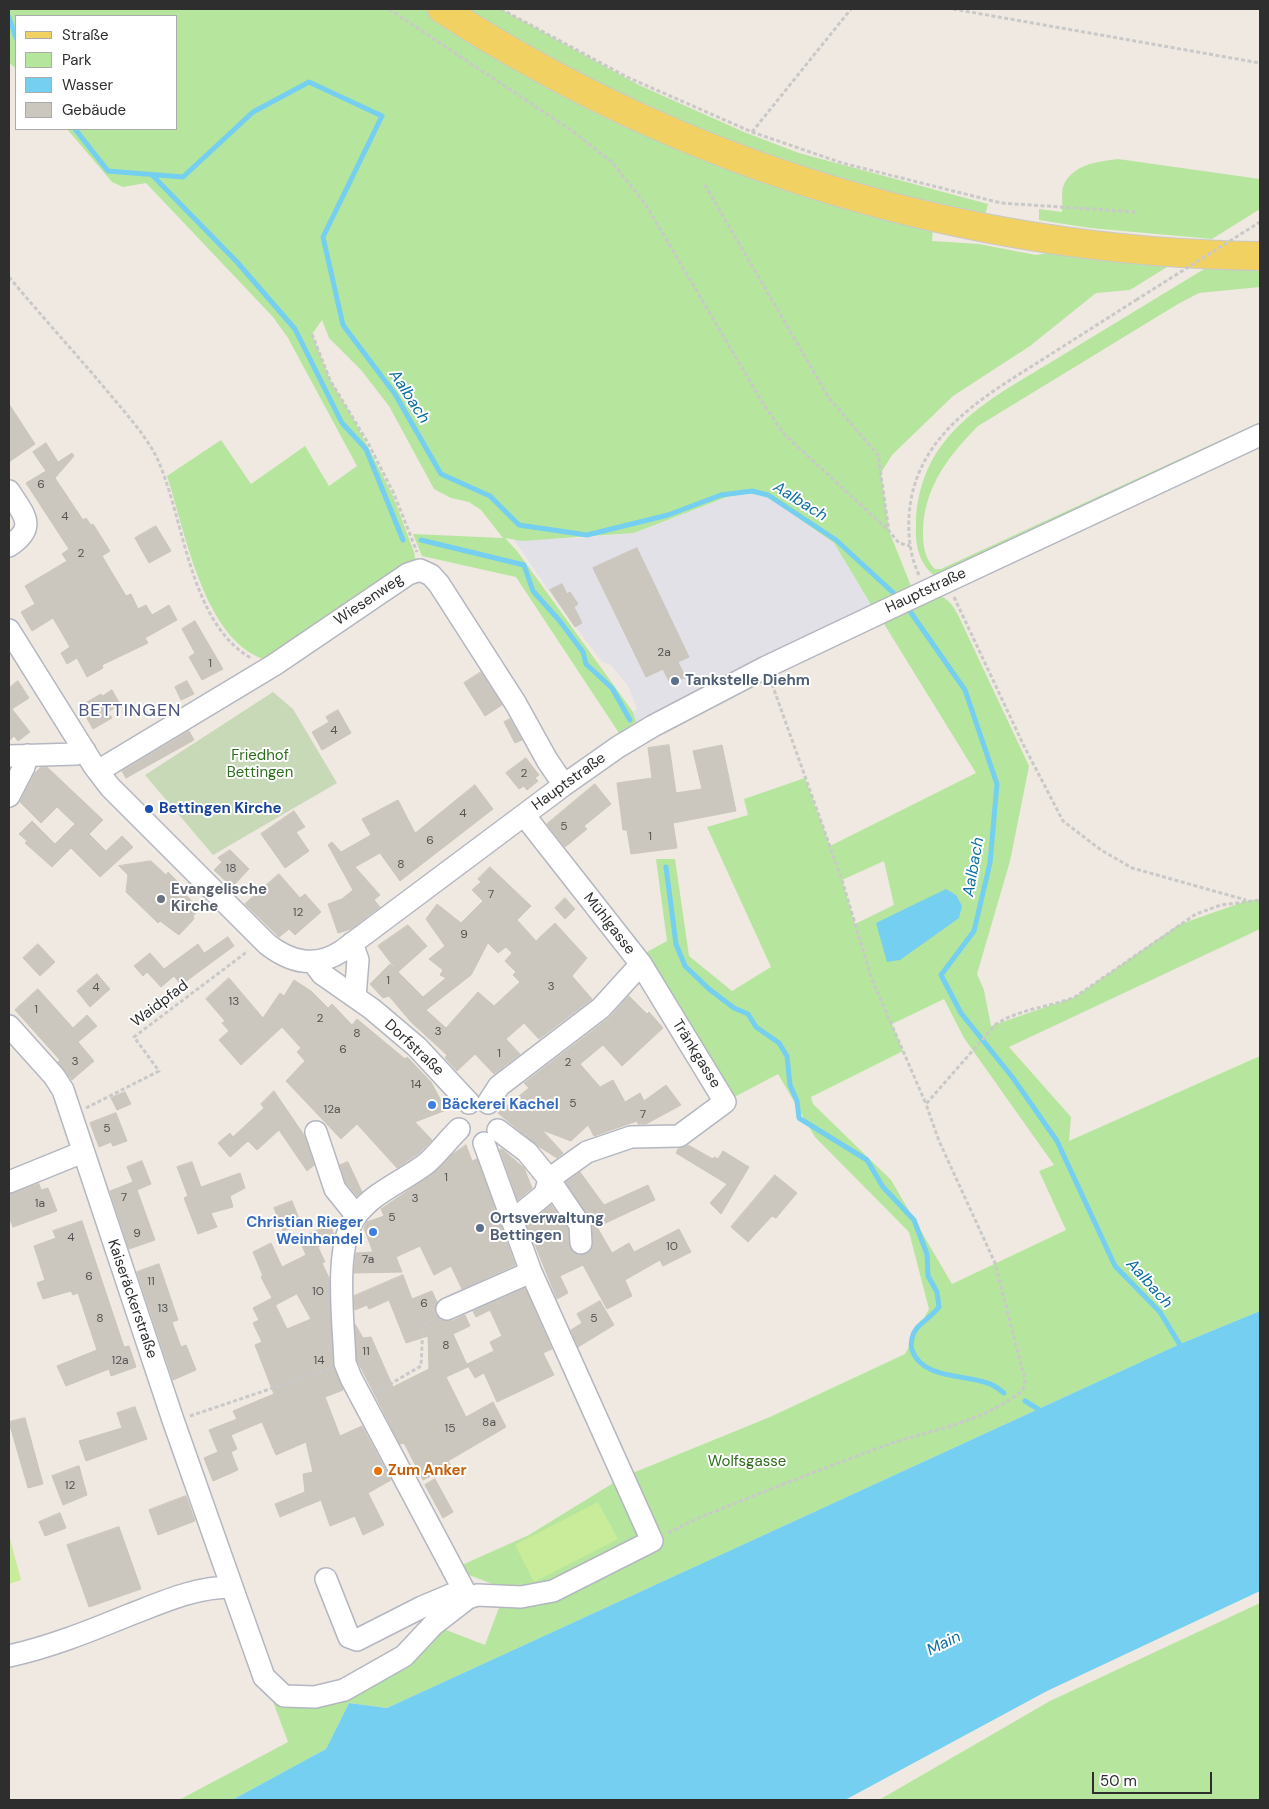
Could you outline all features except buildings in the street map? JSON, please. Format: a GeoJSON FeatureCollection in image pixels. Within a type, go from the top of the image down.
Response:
{"type":"FeatureCollection","features":[{"type":"Feature","properties":{"kind":"main road"},"geometry":{"type":"LineString","coordinates":[[442,9],[564,80],[630,112],[759,167],[828,190],[901,210],[997,231],[1134,250],[1198,255],[1260,256]]}},
{"type":"Feature","properties":{"kind":"street","name":"Hauptstraße"},"geometry":{"type":"LineString","coordinates":[[9,630],[98,771],[130,808],[262,940],[289,958],[313,962],[331,958],[564,785],[631,738],[766,667],[1260,435]]}},
{"type":"Feature","properties":{"kind":"street"},"geometry":{"type":"LineString","coordinates":[[9,491],[24,515],[27,524],[24,534],[9,546]]}},
{"type":"Feature","properties":{"kind":"street","name":"Wiesenweg"},"geometry":{"type":"LineString","coordinates":[[98,771],[264,670],[408,574],[420,570],[431,575],[440,584],[516,704],[547,760],[564,785]]}},
{"type":"Feature","properties":{"kind":"street"},"geometry":{"type":"LineString","coordinates":[[9,796],[24,767],[18,755],[76,754],[85,751]]}},
{"type":"Feature","properties":{"kind":"street","name":"Mühlgasse"},"geometry":{"type":"LineString","coordinates":[[478,1103],[602,1008],[641,964],[524,815]]}},
{"type":"Feature","properties":{"kind":"street"},"geometry":{"type":"LineString","coordinates":[[352,943],[358,960],[358,986],[355,997]]}},
{"type":"Feature","properties":{"kind":"street","name":"Dorfstraße"},"geometry":{"type":"LineString","coordinates":[[313,962],[322,974],[355,997],[421,1050],[478,1103]]}},
{"type":"Feature","properties":{"kind":"street","name":"Tränkgasse"},"geometry":{"type":"LineString","coordinates":[[512,1221],[545,1194],[549,1179],[587,1152],[631,1138],[678,1136],[725,1102],[641,964]]}},
{"type":"Feature","properties":{"kind":"street","name":"Kaiseräckerstraße"},"geometry":{"type":"LineString","coordinates":[[9,1026],[59,1083],[173,1420],[264,1677],[284,1696],[315,1697],[344,1690],[404,1656],[433,1625],[468,1598]]}},
{"type":"Feature","properties":{"kind":"street"},"geometry":{"type":"LineString","coordinates":[[326,1579],[349,1637],[357,1640],[422,1607],[453,1594],[468,1598],[478,1594],[521,1597],[553,1591],[652,1541],[531,1272],[512,1221],[491,1136],[499,1119],[496,1110],[478,1103],[461,1110],[457,1119],[459,1129],[464,1138],[473,1142],[491,1136],[527,1152],[549,1179],[580,1225],[581,1243]]}},
{"type":"Feature","properties":{"kind":"street"},"geometry":{"type":"LineString","coordinates":[[459,1129],[427,1162],[376,1197],[356,1215],[346,1235],[342,1262],[345,1363],[362,1400],[468,1598]]}},
{"type":"Feature","properties":{"kind":"street"},"geometry":{"type":"LineString","coordinates":[[316,1132],[336,1190],[356,1215]]}},
{"type":"Feature","properties":{"kind":"street"},"geometry":{"type":"LineString","coordinates":[[9,1182],[83,1152]]}},
{"type":"Feature","properties":{"kind":"street"},"geometry":{"type":"LineString","coordinates":[[447,1309],[531,1272]]}},
{"type":"Feature","properties":{"kind":"street"},"geometry":{"type":"LineString","coordinates":[[9,1656],[81,1634],[190,1592],[213,1587],[232,1587]]}},
{"type":"Feature","properties":{"kind":"path"},"geometry":{"type":"LineString","coordinates":[[389,9],[564,124],[612,162],[646,205],[761,400],[783,433],[889,531],[899,543],[910,546]]}},
{"type":"Feature","properties":{"kind":"path"},"geometry":{"type":"LineString","coordinates":[[501,9],[627,78],[752,132],[842,163],[1001,203],[1136,212]]}},
{"type":"Feature","properties":{"kind":"path"},"geometry":{"type":"LineString","coordinates":[[752,132],[809,58],[851,9]]}},
{"type":"Feature","properties":{"kind":"path"},"geometry":{"type":"LineString","coordinates":[[954,9],[1260,63]]}},
{"type":"Feature","properties":{"kind":"path"},"geometry":{"type":"LineString","coordinates":[[705,185],[829,398],[878,455],[889,531]]}},
{"type":"Feature","properties":{"kind":"path"},"geometry":{"type":"LineString","coordinates":[[927,591],[915,567],[910,546],[910,511],[919,473],[927,456],[952,422],[987,395],[1260,222]]}},
{"type":"Feature","properties":{"kind":"path"},"geometry":{"type":"LineString","coordinates":[[9,277],[101,383],[152,450],[169,491],[195,575],[208,607],[229,640],[264,670]]}},
{"type":"Feature","properties":{"kind":"path"},"geometry":{"type":"LineString","coordinates":[[312,334],[330,380],[368,443],[394,494],[417,552],[420,570]]}},
{"type":"Feature","properties":{"kind":"path"},"geometry":{"type":"LineString","coordinates":[[946,581],[1024,746],[1063,821],[1101,850],[1132,868],[1249,900]]}},
{"type":"Feature","properties":{"kind":"path"},"geometry":{"type":"LineString","coordinates":[[652,1541],[713,1512],[886,1445],[966,1421],[1006,1404],[1023,1390],[1025,1380],[995,1263],[938,1141],[926,1104],[871,977],[842,880],[766,667]]}},
{"type":"Feature","properties":{"kind":"path"},"geometry":{"type":"LineString","coordinates":[[926,1104],[985,1034],[1008,1016],[1075,997],[1196,914],[1221,905],[1260,900]]}},
{"type":"Feature","properties":{"kind":"path","name":"Waidpfad"},"geometry":{"type":"LineString","coordinates":[[71,1115],[159,1071],[134,1037],[262,940]]}},
{"type":"Feature","properties":{"kind":"path"},"geometry":{"type":"LineString","coordinates":[[362,1400],[421,1366],[424,1325],[447,1309]]}},
{"type":"Feature","properties":{"kind":"path"},"geometry":{"type":"LineString","coordinates":[[173,1420],[202,1414],[345,1363]]}},
{"type":"Feature","properties":{"kind":"shaded area"},"geometry":{"type":"Polygon","coordinates":[[[748,493],[768,497],[834,543],[873,608],[636,722],[633,712],[637,708],[628,686],[611,665],[602,662],[556,601],[514,540],[579,538],[634,533],[728,497],[748,493]]]}},
{"type":"Feature","properties":{"kind":"green space"},"geometry":{"type":"Polygon","coordinates":[[[9,9],[428,9],[448,23],[933,227],[932,241],[979,244],[1036,255],[1063,250],[1175,262],[1130,290],[1096,293],[1030,346],[953,396],[892,455],[881,473],[889,531],[913,591],[873,608],[834,543],[768,497],[748,493],[727,497],[634,533],[522,541],[505,538],[517,551],[633,712],[636,722],[619,733],[516,577],[422,556],[413,534],[503,538],[481,510],[469,502],[451,498],[434,489],[389,406],[361,370],[329,338],[322,320],[312,334],[330,380],[353,418],[393,496],[414,552],[416,563],[267,660],[245,649],[227,632],[212,609],[200,582],[167,476],[221,440],[251,484],[305,446],[329,486],[357,466],[288,338],[273,317],[146,183],[123,187],[112,182],[68,130],[178,130],[178,15],[15,15],[15,68],[9,62],[9,9]]]}},
{"type":"Feature","properties":{"kind":"green space"},"geometry":{"type":"Polygon","coordinates":[[[459,9],[501,9],[639,85],[744,132],[799,153],[988,204],[984,219],[819,177],[620,98],[459,9]]]}},
{"type":"Feature","properties":{"kind":"green space"},"geometry":{"type":"Polygon","coordinates":[[[1118,159],[1260,179],[1260,209],[1212,239],[1090,228],[1039,220],[1039,209],[1062,212],[1063,187],[1078,169],[1102,161],[1118,159]]]}},
{"type":"Feature","properties":{"kind":"green space"},"geometry":{"type":"Polygon","coordinates":[[[1214,263],[1260,264],[1260,287],[1199,293],[978,426],[967,437],[939,474],[927,502],[923,538],[927,557],[935,569],[941,569],[1260,422],[1260,427],[935,576],[925,566],[919,554],[916,514],[923,480],[932,460],[945,441],[980,407],[1007,389],[1214,263]]]}},
{"type":"Feature","properties":{"kind":"green space","name":"Wolfsgasse"},"geometry":{"type":"Polygon","coordinates":[[[937,595],[948,600],[959,617],[1029,766],[1010,861],[977,974],[984,990],[991,1026],[1075,997],[1178,925],[1249,900],[1260,900],[1260,929],[1009,1047],[1071,1117],[1069,1141],[1260,1056],[1260,1311],[1180,1344],[387,1708],[349,1703],[326,1749],[232,1800],[179,1800],[288,1742],[264,1677],[273,1688],[344,1690],[433,1625],[485,1645],[506,1589],[453,1569],[529,1535],[623,1477],[770,1417],[905,1354],[929,1309],[909,1232],[815,1137],[778,1074],[725,1102],[636,958],[667,941],[656,859],[675,859],[689,956],[732,991],[771,967],[707,827],[748,815],[744,799],[805,778],[830,846],[976,773],[881,619],[937,595]],[[884,861],[842,880],[855,924],[894,905],[884,861]],[[944,999],[892,1024],[903,1051],[811,1097],[813,1104],[891,1180],[952,1284],[1066,1230],[1039,1171],[1054,1165],[964,1038],[944,999]]]}},
{"type":"Feature","properties":{"kind":"green space","name":"Friedhof Bettingen"},"geometry":{"type":"Polygon","coordinates":[[[273,692],[293,709],[337,783],[213,855],[145,775],[273,692]]]}},
{"type":"Feature","properties":{"kind":"green space"},"geometry":{"type":"Polygon","coordinates":[[[598,1502],[618,1539],[534,1582],[515,1545],[598,1502]]]}},
{"type":"Feature","properties":{"kind":"green space"},"geometry":{"type":"Polygon","coordinates":[[[9,1535],[21,1580],[9,1584],[9,1535]]]}},
{"type":"Feature","properties":{"kind":"green space"},"geometry":{"type":"Polygon","coordinates":[[[1260,1603],[1260,1800],[879,1800],[1050,1701],[1260,1603]]]}},
{"type":"Feature","properties":{"kind":"water"},"geometry":{"type":"Polygon","coordinates":[[[946,889],[956,895],[962,906],[959,918],[900,960],[887,962],[876,923],[946,889]]]}},
{"type":"Feature","properties":{"kind":"water","name":"Main"},"geometry":{"type":"Polygon","coordinates":[[[1260,1311],[1260,1591],[1047,1691],[845,1800],[232,1800],[326,1749],[349,1703],[387,1708],[1180,1344],[1260,1311]]]}},
{"type":"Feature","properties":{"kind":"waterway","name":"Aalbach"},"geometry":{"type":"LineString","coordinates":[[9,17],[15,35]]}},
{"type":"Feature","properties":{"kind":"waterway","name":"Aalbach"},"geometry":{"type":"LineString","coordinates":[[76,130],[108,171],[183,177],[253,112],[309,82],[382,116],[323,237],[343,325],[395,394],[441,474],[490,496],[519,525],[587,535],[668,515],[721,495],[752,491],[768,495],[836,540],[900,599]]}},
{"type":"Feature","properties":{"kind":"waterway"},"geometry":{"type":"LineString","coordinates":[[152,175],[237,262],[295,329],[342,423],[366,449],[403,540]]}},
{"type":"Feature","properties":{"kind":"waterway"},"geometry":{"type":"LineString","coordinates":[[421,540],[524,565],[533,591],[559,620],[583,652],[586,664],[612,688],[630,720]]}},
{"type":"Feature","properties":{"kind":"waterway","name":"Aalbach"},"geometry":{"type":"LineString","coordinates":[[907,607],[965,690],[997,784],[990,863],[974,931],[941,975],[961,1013],[1013,1078],[1057,1141],[1115,1266],[1160,1312],[1183,1350]]}},
{"type":"Feature","properties":{"kind":"waterway"},"geometry":{"type":"LineString","coordinates":[[666,867],[676,944],[685,966],[709,989],[734,1008],[748,1014],[756,1027],[779,1043],[787,1056],[790,1085],[797,1101],[799,1118],[867,1160],[883,1187],[914,1220],[927,1254],[928,1276],[937,1292],[939,1307],[919,1325],[914,1333],[911,1347],[917,1359],[934,1371],[977,1380],[996,1387],[1004,1393]]}},
{"type":"Feature","properties":{"kind":"waterway"},"geometry":{"type":"LineString","coordinates":[[1025,1401],[1038,1409]]}},
{"type":"Feature","properties":{"kind":"place","name":"Tankstelle Diehm"},"geometry":{"type":"Point","coordinates":[675,681]}},
{"type":"Feature","properties":{"kind":"place","name":"Bettingen Kirche"},"geometry":{"type":"Point","coordinates":[149,809]}},
{"type":"Feature","properties":{"kind":"place","name":"Evangelische Kirche"},"geometry":{"type":"Point","coordinates":[161,899]}},
{"type":"Feature","properties":{"kind":"place","name":"Bäckerei Kachel"},"geometry":{"type":"Point","coordinates":[432,1105]}},
{"type":"Feature","properties":{"kind":"place","name":"Ortsverwaltung Bettingen"},"geometry":{"type":"Point","coordinates":[480,1228]}},
{"type":"Feature","properties":{"kind":"place","name":"Christian Rieger Weinhandel"},"geometry":{"type":"Point","coordinates":[373,1232]}},
{"type":"Feature","properties":{"kind":"place","name":"Zum Anker"},"geometry":{"type":"Point","coordinates":[378,1471]}},
{"type":"Feature","properties":{"kind":"district","name":"BETTINGEN"},"geometry":{"type":"Point","coordinates":[130,711]}}]}
